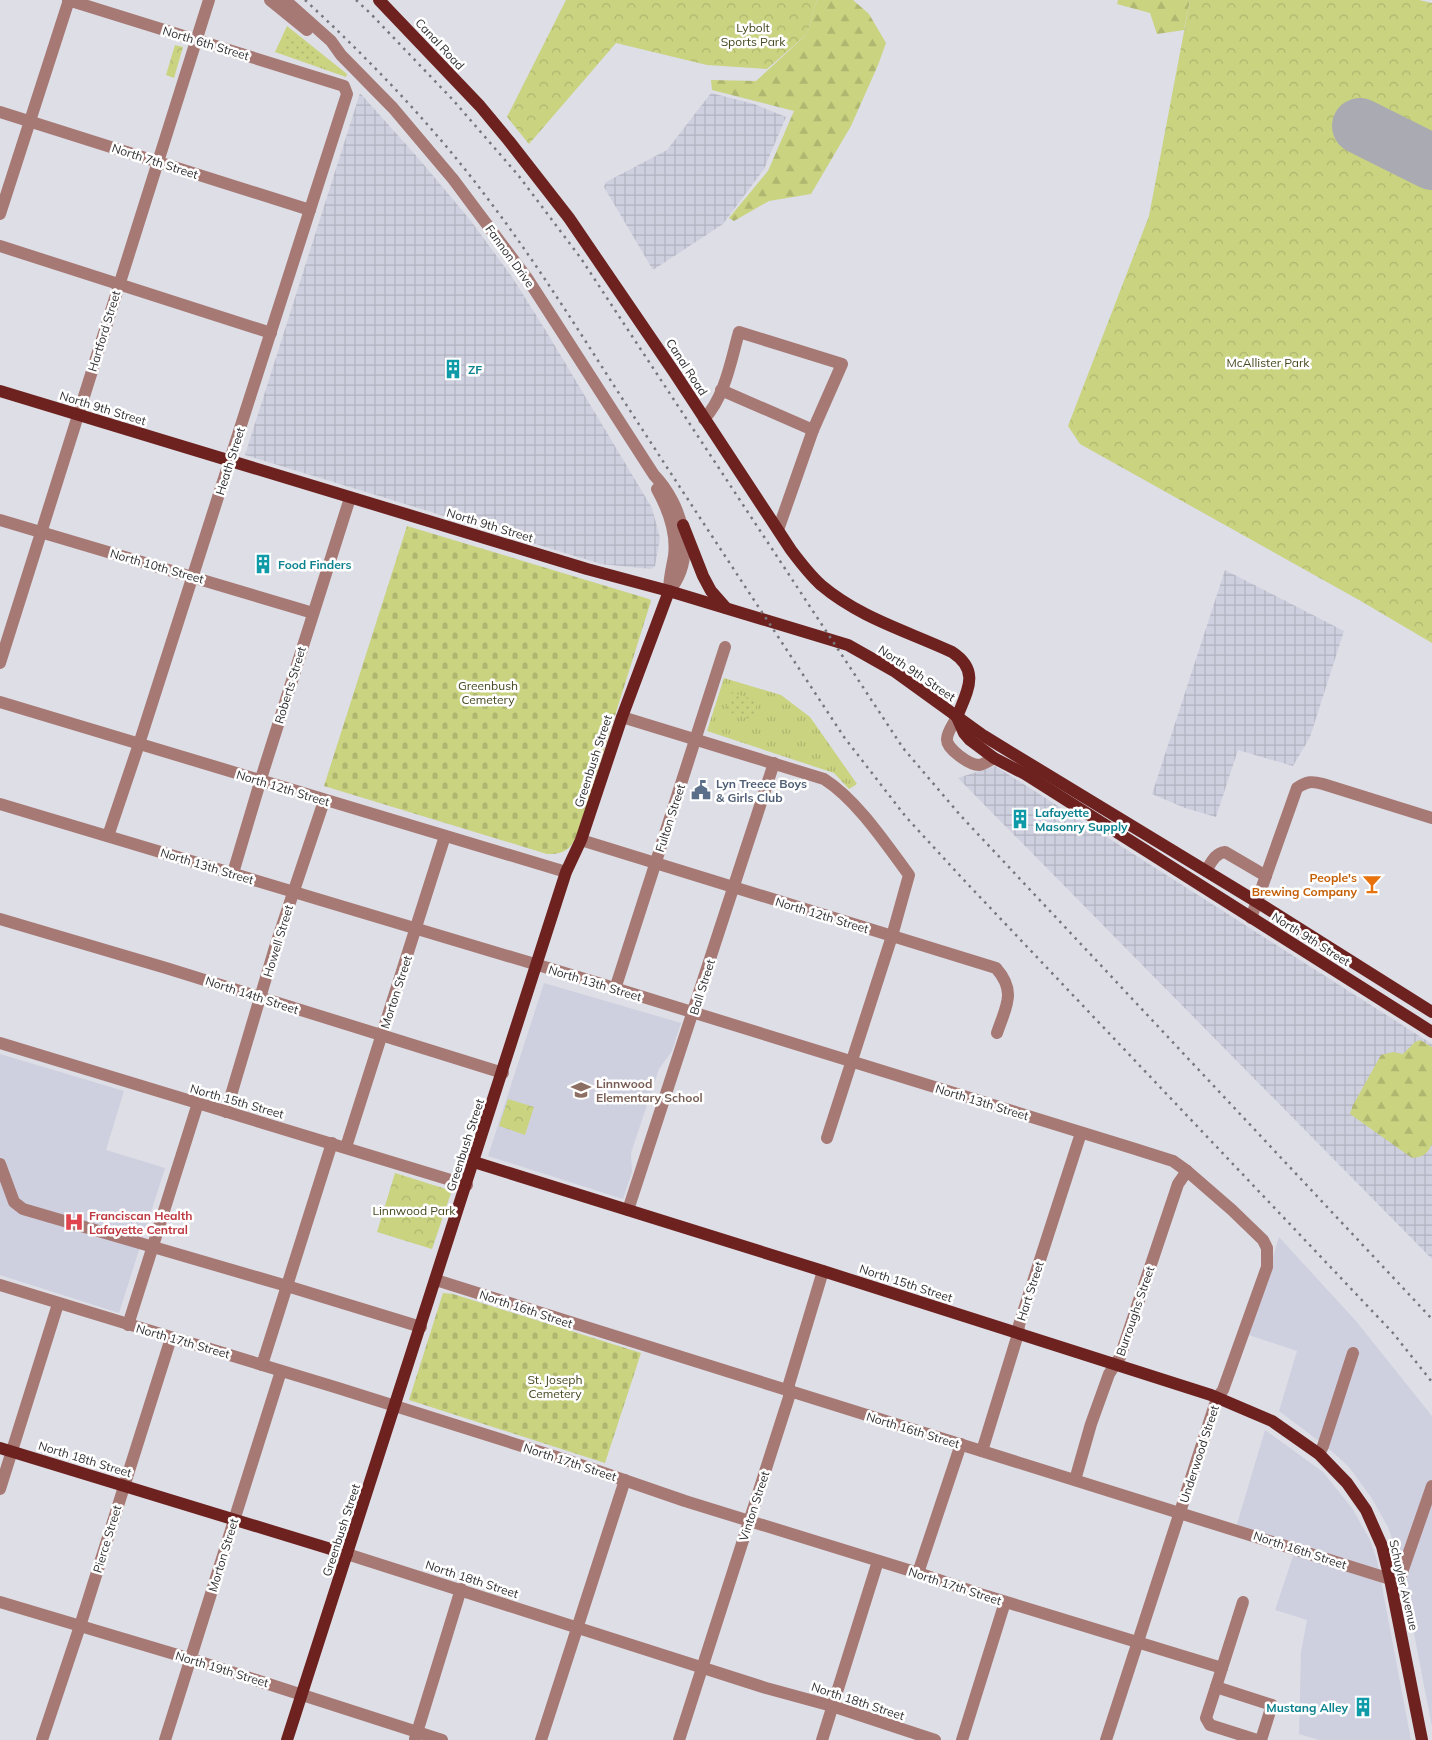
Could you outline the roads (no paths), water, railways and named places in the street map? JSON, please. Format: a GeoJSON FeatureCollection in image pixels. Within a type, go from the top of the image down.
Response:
{"type":"FeatureCollection","features":[{"type":"Feature","properties":{"kind":"main road","name":"Canal Road"},"geometry":{"type":"LineString","coordinates":[[379,0],[480,106],[563,210],[805,568],[835,596],[873,619],[940,646],[960,658],[968,667],[970,677],[969,688],[957,717]]}},
{"type":"Feature","properties":{"kind":"main road","name":"North 9th Street"},"geometry":{"type":"LineString","coordinates":[[0,391],[587,569],[669,591],[848,644],[894,671],[984,736],[1257,902],[1432,1012]]}},
{"type":"Feature","properties":{"kind":"main road"},"geometry":{"type":"LineString","coordinates":[[683,525],[703,576],[726,608]]}},
{"type":"Feature","properties":{"kind":"main road","name":"Greenbush Street"},"geometry":{"type":"LineString","coordinates":[[287,1740],[503,1073],[566,872],[581,840],[622,717],[669,591]]}},
{"type":"Feature","properties":{"kind":"main road","name":"North 9th Street"},"geometry":{"type":"LineString","coordinates":[[957,717],[964,733],[994,758],[1025,774],[1432,1032]]}},
{"type":"Feature","properties":{"kind":"main road","name":"North 15th Street"},"geometry":{"type":"LineString","coordinates":[[474,1162],[823,1271],[1217,1398],[1272,1421],[1319,1454]]}},
{"type":"Feature","properties":{"kind":"main road","name":"North 18th Street"},"geometry":{"type":"LineString","coordinates":[[6,1450],[347,1554]]}},
{"type":"Feature","properties":{"kind":"main road","name":"Schuyler Avenue"},"geometry":{"type":"LineString","coordinates":[[1319,1454],[1347,1483],[1366,1510],[1382,1546],[1422,1740]]}},
{"type":"Feature","properties":{"kind":"street","name":"North 6th Street"},"geometry":{"type":"LineString","coordinates":[[69,0],[344,86]]}},
{"type":"Feature","properties":{"kind":"street"},"geometry":{"type":"LineString","coordinates":[[0,214],[69,0]]}},
{"type":"Feature","properties":{"kind":"street","name":"Hartford Street"},"geometry":{"type":"LineString","coordinates":[[0,663],[208,0]]}},
{"type":"Feature","properties":{"kind":"street","name":"Fannon Drive"},"geometry":{"type":"LineString","coordinates":[[270,0],[327,46],[342,55]]}},
{"type":"Feature","properties":{"kind":"street","name":"Fannon Drive"},"geometry":{"type":"LineString","coordinates":[[285,0],[331,41],[453,179],[521,271],[654,476],[663,484],[674,503],[683,525],[684,552],[678,581],[669,591]]}},
{"type":"Feature","properties":{"kind":"street","name":"Heath Street"},"geometry":{"type":"LineString","coordinates":[[108,836],[347,94],[344,86]]}},
{"type":"Feature","properties":{"kind":"street","name":"North 7th Street"},"geometry":{"type":"LineString","coordinates":[[0,112],[310,210]]}},
{"type":"Feature","properties":{"kind":"street"},"geometry":{"type":"LineString","coordinates":[[0,246],[271,333]]}},
{"type":"Feature","properties":{"kind":"street"},"geometry":{"type":"LineString","coordinates":[[704,419],[712,411],[721,390],[739,332],[842,364],[813,430],[778,530]]}},
{"type":"Feature","properties":{"kind":"street"},"geometry":{"type":"LineString","coordinates":[[721,390],[813,430]]}},
{"type":"Feature","properties":{"kind":"street","name":"Fannon Drive"},"geometry":{"type":"LineString","coordinates":[[654,476],[656,488],[664,502],[671,523],[674,540],[669,591]]}},
{"type":"Feature","properties":{"kind":"street","name":"Roberts Street"},"geometry":{"type":"LineString","coordinates":[[233,873],[260,780],[350,498]]}},
{"type":"Feature","properties":{"kind":"street","name":"North 10th Street"},"geometry":{"type":"LineString","coordinates":[[0,520],[313,613]]}},
{"type":"Feature","properties":{"kind":"street","name":"Fulton Street"},"geometry":{"type":"LineString","coordinates":[[614,989],[725,647]]}},
{"type":"Feature","properties":{"kind":"street","name":"North 12th Street"},"geometry":{"type":"LineString","coordinates":[[0,702],[324,801],[566,872]]}},
{"type":"Feature","properties":{"kind":"street"},"geometry":{"type":"LineString","coordinates":[[622,717],[824,779],[837,787],[873,828],[910,875],[852,1062],[826,1138]]}},
{"type":"Feature","properties":{"kind":"street"},"geometry":{"type":"LineString","coordinates":[[957,717],[947,738],[951,748],[972,764],[983,764],[994,758]]}},
{"type":"Feature","properties":{"kind":"street","name":"Ball Street"},"geometry":{"type":"LineString","coordinates":[[628,1210],[774,763]]}},
{"type":"Feature","properties":{"kind":"street"},"geometry":{"type":"LineString","coordinates":[[1251,918],[1297,788],[1303,784],[1311,781],[1323,784],[1432,818]]}},
{"type":"Feature","properties":{"kind":"street","name":"Howell Street"},"geometry":{"type":"LineString","coordinates":[[226,1112],[293,892],[324,801]]}},
{"type":"Feature","properties":{"kind":"street","name":"North 13th Street"},"geometry":{"type":"LineString","coordinates":[[0,804],[537,965],[1173,1161],[1187,1171]]}},
{"type":"Feature","properties":{"kind":"street","name":"Morton Street"},"geometry":{"type":"LineString","coordinates":[[346,1147],[445,836]]}},
{"type":"Feature","properties":{"kind":"street","name":"North 12th Street"},"geometry":{"type":"LineString","coordinates":[[581,840],[996,968],[1004,977],[1008,990],[1008,998],[997,1033]]}},
{"type":"Feature","properties":{"kind":"street"},"geometry":{"type":"LineString","coordinates":[[1206,871],[1220,852],[1225,852],[1266,876]]}},
{"type":"Feature","properties":{"kind":"street","name":"North 14th Street"},"geometry":{"type":"LineString","coordinates":[[0,920],[166,968],[503,1073]]}},
{"type":"Feature","properties":{"kind":"street","name":"North 15th Street"},"geometry":{"type":"LineString","coordinates":[[0,1043],[467,1184]]}},
{"type":"Feature","properties":{"kind":"street"},"geometry":{"type":"LineString","coordinates":[[128,1325],[198,1104]]}},
{"type":"Feature","properties":{"kind":"street","name":"Hart Street"},"geometry":{"type":"LineString","coordinates":[[982,1451],[1018,1334],[1018,1325],[1081,1133]]}},
{"type":"Feature","properties":{"kind":"street"},"geometry":{"type":"LineString","coordinates":[[262,1365],[332,1143]]}},
{"type":"Feature","properties":{"kind":"street"},"geometry":{"type":"LineString","coordinates":[[0,1164],[14,1202],[20,1208],[421,1327]]}},
{"type":"Feature","properties":{"kind":"street","name":"Burroughs Street"},"geometry":{"type":"LineString","coordinates":[[1075,1480],[1109,1374],[1115,1366],[1134,1314],[1178,1184],[1187,1171]]}},
{"type":"Feature","properties":{"kind":"street","name":"Underwood Street"},"geometry":{"type":"LineString","coordinates":[[1106,1740],[1217,1398],[1222,1390],[1267,1267],[1267,1248],[1263,1240],[1187,1171]]}},
{"type":"Feature","properties":{"kind":"street","name":"Vinton Street"},"geometry":{"type":"LineString","coordinates":[[679,1740],[789,1397],[789,1384],[823,1271]]}},
{"type":"Feature","properties":{"kind":"street","name":"North 16th Street"},"geometry":{"type":"LineString","coordinates":[[436,1280],[1390,1579]]}},
{"type":"Feature","properties":{"kind":"street","name":"North 17th Street"},"geometry":{"type":"LineString","coordinates":[[0,1285],[395,1406],[685,1501],[1222,1668]]}},
{"type":"Feature","properties":{"kind":"street"},"geometry":{"type":"LineString","coordinates":[[0,1489],[6,1450],[58,1304]]}},
{"type":"Feature","properties":{"kind":"street","name":"Pierce Street"},"geometry":{"type":"LineString","coordinates":[[42,1740],[171,1338]]}},
{"type":"Feature","properties":{"kind":"street"},"geometry":{"type":"LineString","coordinates":[[1319,1454],[1353,1353]]}},
{"type":"Feature","properties":{"kind":"street","name":"Morton Street"},"geometry":{"type":"LineString","coordinates":[[165,1740],[281,1371]]}},
{"type":"Feature","properties":{"kind":"street"},"geometry":{"type":"LineString","coordinates":[[918,1573],[961,1444]]}},
{"type":"Feature","properties":{"kind":"street"},"geometry":{"type":"LineString","coordinates":[[540,1740],[625,1480]]}},
{"type":"Feature","properties":{"kind":"street"},"geometry":{"type":"LineString","coordinates":[[1390,1579],[1400,1578],[1432,1486]]}},
{"type":"Feature","properties":{"kind":"street","name":"North 18th Street"},"geometry":{"type":"LineString","coordinates":[[347,1554],[935,1740]]}},
{"type":"Feature","properties":{"kind":"street"},"geometry":{"type":"LineString","coordinates":[[822,1740],[878,1560]]}},
{"type":"Feature","properties":{"kind":"street"},"geometry":{"type":"LineString","coordinates":[[416,1736],[461,1589]]}},
{"type":"Feature","properties":{"kind":"street","name":"North 19th Street"},"geometry":{"type":"LineString","coordinates":[[0,1602],[302,1694],[416,1736],[442,1740]]}},
{"type":"Feature","properties":{"kind":"street"},"geometry":{"type":"LineString","coordinates":[[962,1740],[1006,1602]]}},
{"type":"Feature","properties":{"kind":"street"},"geometry":{"type":"LineString","coordinates":[[1243,1602],[1206,1718],[1210,1725],[1257,1740]]}},
{"type":"Feature","properties":{"kind":"street"},"geometry":{"type":"LineString","coordinates":[[1216,1687],[1272,1705],[1261,1740]]}},
{"type":"Feature","properties":{"kind":"railway"},"geometry":{"type":"LineString","coordinates":[[305,0],[403,97],[491,203],[550,287],[844,737],[906,817],[1393,1333],[1432,1382]]}},
{"type":"Feature","properties":{"kind":"railway"},"geometry":{"type":"LineString","coordinates":[[356,0],[453,100],[518,175],[580,257],[903,748],[961,816],[1432,1319]]}},
{"type":"Feature","properties":{"kind":"place","name":"ZF"},"geometry":{"type":"Point","coordinates":[453,369]}},
{"type":"Feature","properties":{"kind":"place","name":"Food Finders"},"geometry":{"type":"Point","coordinates":[263,564]}},
{"type":"Feature","properties":{"kind":"place","name":"Lyn Treece Boys & Girls Club"},"geometry":{"type":"Point","coordinates":[701,790]}},
{"type":"Feature","properties":{"kind":"place","name":"Lafayette Masonry Supply"},"geometry":{"type":"Point","coordinates":[1020,819]}},
{"type":"Feature","properties":{"kind":"place","name":"People's Brewing Company"},"geometry":{"type":"Point","coordinates":[1372,884]}},
{"type":"Feature","properties":{"kind":"place","name":"Linnwood Elementary School"},"geometry":{"type":"Point","coordinates":[581,1090]}},
{"type":"Feature","properties":{"kind":"place","name":"Franciscan Health Lafayette Central"},"geometry":{"type":"Point","coordinates":[74,1222]}},
{"type":"Feature","properties":{"kind":"place","name":"Mustang Alley"},"geometry":{"type":"Point","coordinates":[1363,1707]}},
{"type":"Feature","properties":{"kind":"park label","name":"Lybolt Sports Park"},"geometry":{"type":"Point","coordinates":[753,34]}},
{"type":"Feature","properties":{"kind":"park label","name":"McAllister Park"},"geometry":{"type":"Point","coordinates":[1268,362]}},
{"type":"Feature","properties":{"kind":"park label","name":"Greenbush Cemetery"},"geometry":{"type":"Point","coordinates":[488,692]}},
{"type":"Feature","properties":{"kind":"park label","name":"Linnwood Park"},"geometry":{"type":"Point","coordinates":[414,1210]}},
{"type":"Feature","properties":{"kind":"park label","name":"St. Joseph Cemetery"},"geometry":{"type":"Point","coordinates":[555,1386]}}]}
